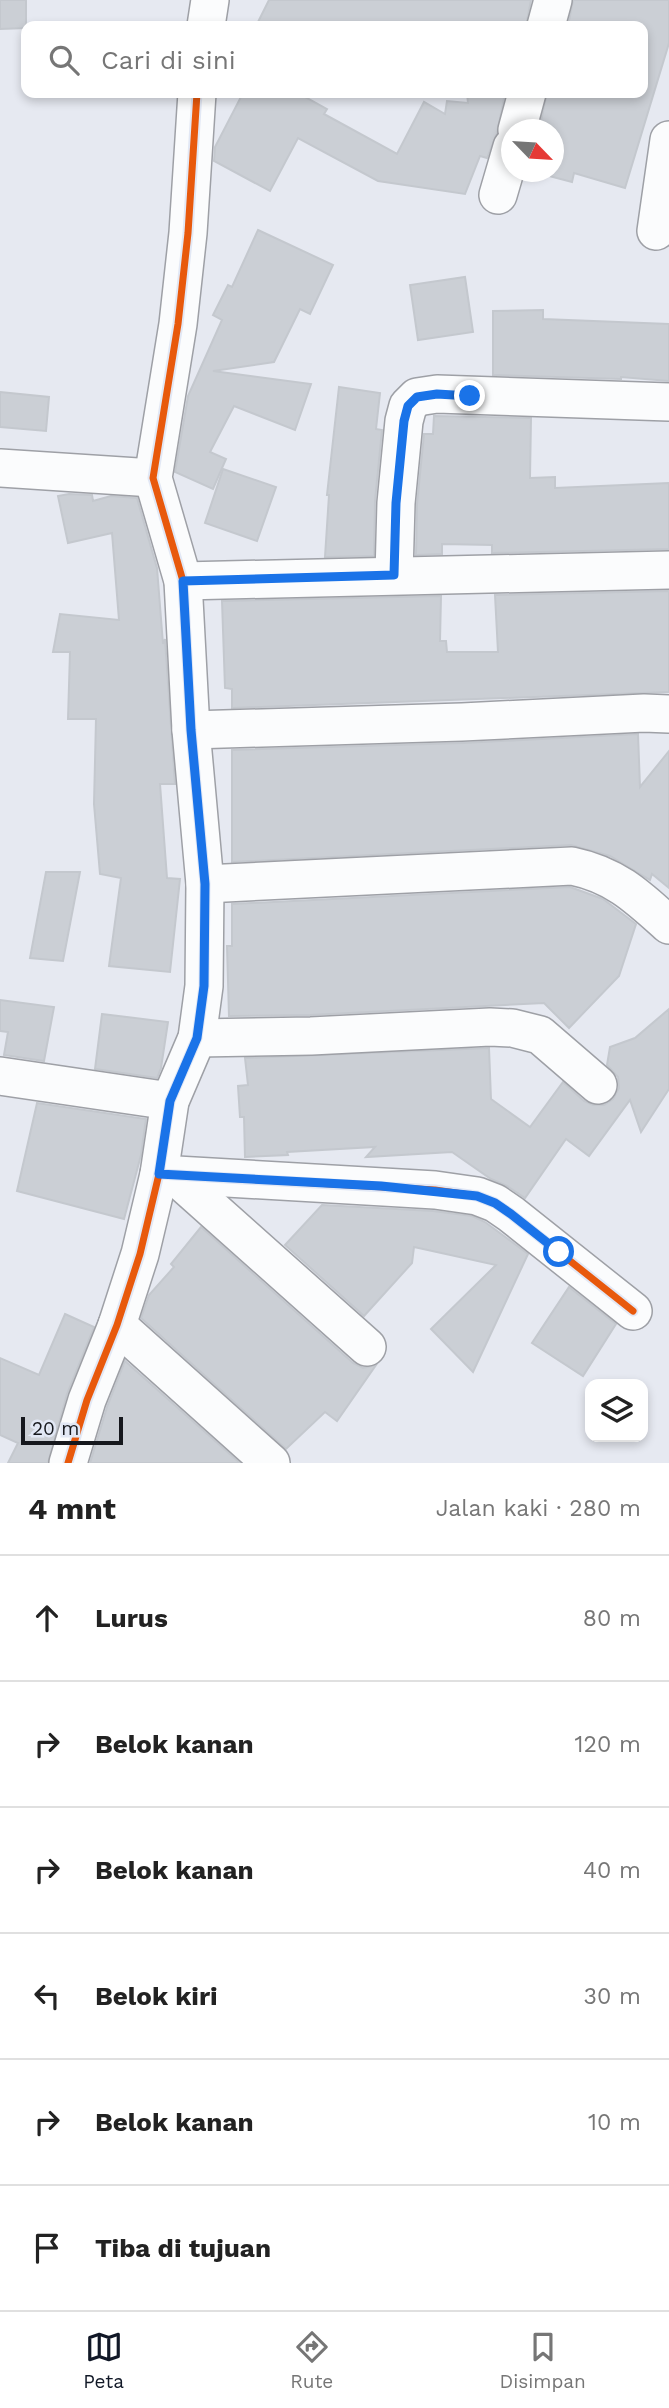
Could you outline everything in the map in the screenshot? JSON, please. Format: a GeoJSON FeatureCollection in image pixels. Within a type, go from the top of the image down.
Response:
{"type":"FeatureCollection","features":[{"type":"Feature","properties":{"kind":"street"},"geometry":{"type":"LineString","coordinates":[[207,21],[210,0]]}},
{"type":"Feature","properties":{"kind":"street"},"geometry":{"type":"LineString","coordinates":[[547,21],[553,0]]}},
{"type":"Feature","properties":{"kind":"street"},"geometry":{"type":"LineString","coordinates":[[68,1463],[166,1174],[170,1101],[197,1038],[204,986],[205,884],[191,730],[183,581],[153,478],[178,324],[188,233],[197,98]]}},
{"type":"Feature","properties":{"kind":"street"},"geometry":{"type":"LineString","coordinates":[[520,119],[526,98]]}},
{"type":"Feature","properties":{"kind":"street"},"geometry":{"type":"LineString","coordinates":[[656,231],[669,141]]}},
{"type":"Feature","properties":{"kind":"street"},"geometry":{"type":"LineString","coordinates":[[498,194],[502,182]]}},
{"type":"Feature","properties":{"kind":"street"},"geometry":{"type":"LineString","coordinates":[[394,575],[396,503],[404,421],[408,406],[417,397],[437,394],[669,402]]}},
{"type":"Feature","properties":{"kind":"street"},"geometry":{"type":"LineString","coordinates":[[0,468],[153,478]]}},
{"type":"Feature","properties":{"kind":"street"},"geometry":{"type":"LineString","coordinates":[[183,581],[669,570]]}},
{"type":"Feature","properties":{"kind":"street"},"geometry":{"type":"LineString","coordinates":[[191,730],[669,714]]}},
{"type":"Feature","properties":{"kind":"street"},"geometry":{"type":"LineString","coordinates":[[205,884],[572,866],[596,871],[617,881],[669,925]]}},
{"type":"Feature","properties":{"kind":"street"},"geometry":{"type":"LineString","coordinates":[[197,1038],[512,1028],[540,1035],[598,1085]]}},
{"type":"Feature","properties":{"kind":"street"},"geometry":{"type":"LineString","coordinates":[[0,1076],[170,1101]]}},
{"type":"Feature","properties":{"kind":"street"},"geometry":{"type":"LineString","coordinates":[[166,1174],[381,1186],[477,1196],[495,1203],[511,1214],[633,1311]]}},
{"type":"Feature","properties":{"kind":"street"},"geometry":{"type":"LineString","coordinates":[[166,1174],[367,1347]]}},
{"type":"Feature","properties":{"kind":"street"},"geometry":{"type":"LineString","coordinates":[[117,1325],[271,1463]]}},
{"type":"Feature","properties":{"kind":"building"},"geometry":{"type":"Polygon","coordinates":[[[0,0],[26,0],[26,21],[21,21],[21,28],[0,29],[0,0]]]}},
{"type":"Feature","properties":{"kind":"building"},"geometry":{"type":"Polygon","coordinates":[[[269,0],[531,0],[527,21],[258,21],[269,0]]]}},
{"type":"Feature","properties":{"kind":"building"},"geometry":{"type":"Polygon","coordinates":[[[573,0],[669,0],[669,43],[625,188],[574,173],[572,182],[564,180],[564,119],[541,119],[546,98],[648,98],[648,21],[569,21],[573,0]]]}},
{"type":"Feature","properties":{"kind":"building"},"geometry":{"type":"Polygon","coordinates":[[[240,98],[307,98],[327,109],[324,114],[397,154],[424,102],[445,114],[447,101],[468,103],[468,98],[504,98],[497,133],[487,158],[480,156],[465,194],[378,181],[298,138],[270,191],[214,161],[215,147],[240,98]]]}},
{"type":"Feature","properties":{"kind":"building"},"geometry":{"type":"Polygon","coordinates":[[[258,230],[333,265],[310,314],[300,309],[274,362],[213,371],[311,384],[295,430],[234,406],[210,452],[226,459],[213,489],[175,472],[188,396],[222,320],[213,315],[228,285],[232,287],[258,230]]]}},
{"type":"Feature","properties":{"kind":"building"},"geometry":{"type":"Polygon","coordinates":[[[465,277],[473,332],[418,340],[410,285],[465,277]]]}},
{"type":"Feature","properties":{"kind":"building"},"geometry":{"type":"Polygon","coordinates":[[[543,310],[543,319],[669,324],[669,381],[621,377],[493,375],[493,311],[543,310]]]}},
{"type":"Feature","properties":{"kind":"building"},"geometry":{"type":"Polygon","coordinates":[[[339,387],[380,393],[376,429],[382,430],[375,501],[374,556],[325,557],[327,495],[339,387]]]}},
{"type":"Feature","properties":{"kind":"building"},"geometry":{"type":"Polygon","coordinates":[[[0,392],[49,397],[46,431],[0,427],[0,392]]]}},
{"type":"Feature","properties":{"kind":"building"},"geometry":{"type":"Polygon","coordinates":[[[434,416],[531,418],[530,478],[555,477],[555,488],[669,483],[669,549],[492,553],[492,545],[442,544],[442,554],[416,555],[417,504],[424,434],[433,434],[434,416]]]}},
{"type":"Feature","properties":{"kind":"building"},"geometry":{"type":"Polygon","coordinates":[[[223,469],[276,487],[257,541],[205,523],[223,469]]]}},
{"type":"Feature","properties":{"kind":"building"},"geometry":{"type":"Polygon","coordinates":[[[92,495],[93,501],[111,496],[137,498],[157,568],[175,784],[160,784],[167,878],[180,879],[170,972],[109,966],[121,878],[100,874],[94,804],[96,719],[68,719],[70,652],[53,652],[60,614],[119,620],[112,533],[68,543],[58,496],[92,495]]]}},
{"type":"Feature","properties":{"kind":"building"},"geometry":{"type":"Polygon","coordinates":[[[669,591],[669,692],[232,708],[232,689],[225,688],[222,601],[441,596],[440,641],[446,641],[447,652],[498,652],[495,595],[669,591]]]}},
{"type":"Feature","properties":{"kind":"building"},"geometry":{"type":"Polygon","coordinates":[[[638,734],[640,787],[669,751],[669,888],[652,874],[650,880],[610,856],[571,845],[232,862],[232,750],[463,743],[638,734]]]}},
{"type":"Feature","properties":{"kind":"building"},"geometry":{"type":"Polygon","coordinates":[[[46,872],[80,872],[63,961],[30,958],[46,872]]]}},
{"type":"Feature","properties":{"kind":"building"},"geometry":{"type":"Polygon","coordinates":[[[570,887],[603,899],[636,924],[619,976],[569,1028],[544,1003],[310,1015],[229,1016],[227,946],[232,946],[232,904],[570,887]]]}},
{"type":"Feature","properties":{"kind":"building"},"geometry":{"type":"Polygon","coordinates":[[[0,1000],[54,1007],[44,1061],[4,1055],[8,1032],[0,1031],[0,1000]]]}},
{"type":"Feature","properties":{"kind":"building"},"geometry":{"type":"Polygon","coordinates":[[[669,1009],[669,1089],[641,1132],[630,1100],[589,1156],[566,1139],[525,1198],[452,1152],[366,1157],[375,1147],[245,1157],[244,1117],[240,1117],[238,1086],[248,1085],[245,1058],[489,1048],[491,1099],[530,1127],[563,1082],[584,1101],[593,1105],[604,1105],[613,1099],[619,1088],[618,1077],[607,1065],[610,1047],[635,1038],[669,1009]]]}},
{"type":"Feature","properties":{"kind":"building"},"geometry":{"type":"Polygon","coordinates":[[[102,1014],[168,1022],[157,1078],[95,1069],[102,1014]]]}},
{"type":"Feature","properties":{"kind":"building"},"geometry":{"type":"Polygon","coordinates":[[[37,1103],[146,1119],[141,1155],[124,1219],[17,1191],[37,1103]]]}},
{"type":"Feature","properties":{"kind":"building"},"geometry":{"type":"Polygon","coordinates":[[[322,1205],[433,1211],[472,1216],[485,1222],[528,1254],[473,1372],[431,1329],[496,1265],[414,1247],[412,1263],[364,1316],[285,1245],[322,1205]]]}},
{"type":"Feature","properties":{"kind":"building"},"geometry":{"type":"Polygon","coordinates":[[[201,1227],[353,1363],[363,1368],[376,1365],[337,1421],[325,1412],[286,1449],[141,1318],[149,1295],[174,1267],[171,1264],[201,1227]]]}},
{"type":"Feature","properties":{"kind":"building"},"geometry":{"type":"Polygon","coordinates":[[[569,1287],[616,1324],[583,1376],[532,1343],[569,1287]]]}},
{"type":"Feature","properties":{"kind":"building"},"geometry":{"type":"Polygon","coordinates":[[[65,1314],[94,1327],[67,1394],[48,1463],[8,1463],[18,1443],[0,1435],[0,1358],[39,1375],[65,1314]]]}},
{"type":"Feature","properties":{"kind":"building"},"geometry":{"type":"Polygon","coordinates":[[[125,1361],[240,1463],[90,1463],[125,1361]]]}},
{"type":"Feature","properties":{"kind":"cycle path"},"geometry":{"type":"LineString","coordinates":[[68,1463],[87,1400],[117,1325],[140,1254],[159,1174],[170,1101],[197,1038],[204,986],[205,884],[191,730],[183,581],[153,478],[178,324],[188,233],[197,98]]}},
{"type":"Feature","properties":{"kind":"cycle path"},"geometry":{"type":"LineString","coordinates":[[159,1174],[435,1190],[477,1196],[495,1203],[511,1214],[633,1311]]}},
{"type":"Feature","properties":{"kind":"route"},"geometry":{"type":"LineString","coordinates":[[470,396],[437,394],[417,397],[408,406],[404,421],[396,503],[394,575],[183,581],[191,730],[205,884],[204,986],[197,1038],[170,1101],[159,1174],[381,1186],[477,1196],[495,1203],[559,1252]]}}]}
